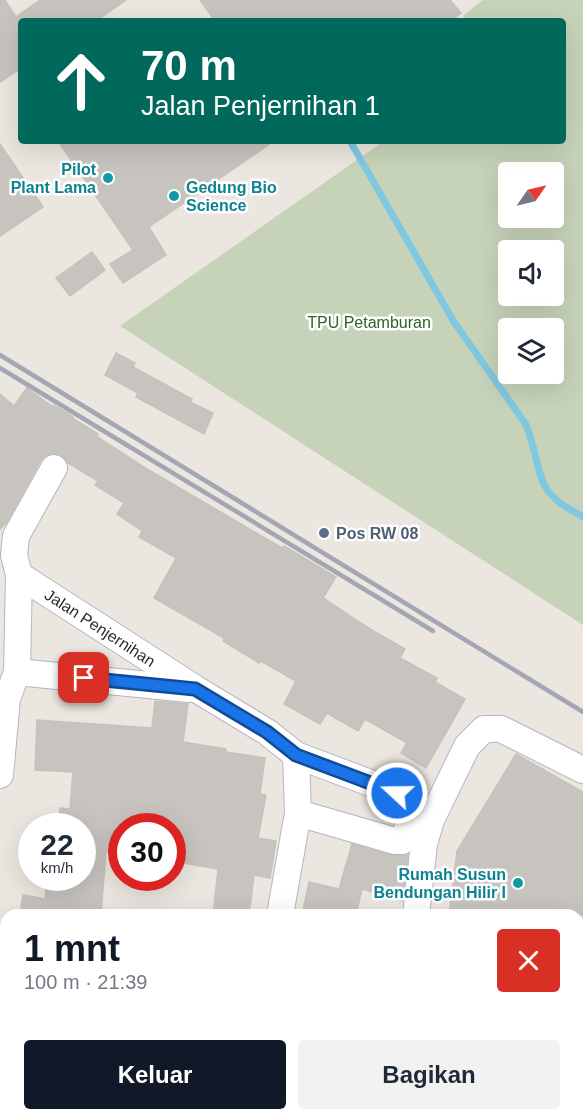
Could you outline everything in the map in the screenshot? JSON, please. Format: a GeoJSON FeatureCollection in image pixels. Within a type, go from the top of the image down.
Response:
{"type":"FeatureCollection","features":[{"type":"Feature","properties":{"kind":"street"},"geometry":{"type":"LineString","coordinates":[[0,775],[7,699],[17,672],[19,575],[14,555],[16,536],[54,468]]}},
{"type":"Feature","properties":{"kind":"street","name":"Jalan Penjernihan"},"geometry":{"type":"LineString","coordinates":[[19,575],[195,689],[267,732],[296,755],[397,793],[405,799],[408,805],[405,836],[402,841],[395,841],[298,813]]}},
{"type":"Feature","properties":{"kind":"street"},"geometry":{"type":"LineString","coordinates":[[17,672],[195,689]]}},
{"type":"Feature","properties":{"kind":"street"},"geometry":{"type":"LineString","coordinates":[[417,909],[424,844],[431,820],[467,746],[484,729],[501,729],[583,770]]}},
{"type":"Feature","properties":{"kind":"street"},"geometry":{"type":"LineString","coordinates":[[281,909],[298,813],[296,755]]}},
{"type":"Feature","properties":{"kind":"green space","name":"TPU Petamburan"},"geometry":{"type":"Polygon","coordinates":[[[483,0],[583,0],[583,625],[120,326],[380,144],[566,144],[566,18],[464,18],[464,15],[483,0]]]}},
{"type":"Feature","properties":{"kind":"building"},"geometry":{"type":"Polygon","coordinates":[[[0,0],[5,0],[16,17],[40,0],[126,0],[100,18],[18,18],[18,70],[0,82],[0,0]]]}},
{"type":"Feature","properties":{"kind":"building"},"geometry":{"type":"Polygon","coordinates":[[[200,0],[450,0],[461,13],[454,18],[213,18],[200,0]]]}},
{"type":"Feature","properties":{"kind":"building"},"geometry":{"type":"Polygon","coordinates":[[[0,144],[43,207],[0,236],[0,144]]]}},
{"type":"Feature","properties":{"kind":"building"},"geometry":{"type":"Polygon","coordinates":[[[60,144],[270,144],[149,227],[166,255],[123,283],[110,264],[133,250],[60,144]]]}},
{"type":"Feature","properties":{"kind":"building"},"geometry":{"type":"Polygon","coordinates":[[[92,252],[105,270],[70,296],[56,278],[92,252]]]}},
{"type":"Feature","properties":{"kind":"building"},"geometry":{"type":"Polygon","coordinates":[[[116,353],[135,363],[133,367],[192,399],[190,402],[213,413],[204,434],[136,397],[138,393],[105,375],[116,353]]]}},
{"type":"Feature","properties":{"kind":"building"},"geometry":{"type":"Polygon","coordinates":[[[27,388],[53,407],[54,405],[73,417],[98,434],[96,436],[142,466],[336,577],[323,598],[405,649],[400,658],[437,678],[435,682],[465,699],[426,768],[401,753],[407,743],[365,719],[358,731],[327,713],[320,724],[284,704],[296,681],[261,661],[259,663],[223,641],[224,638],[154,598],[176,558],[139,537],[142,531],[117,514],[124,503],[95,485],[98,481],[68,463],[62,455],[53,453],[41,460],[7,522],[0,529],[0,394],[14,406],[27,388]]]}},
{"type":"Feature","properties":{"kind":"building"},"geometry":{"type":"Polygon","coordinates":[[[155,701],[188,704],[183,742],[265,758],[260,794],[266,795],[258,838],[276,841],[270,878],[254,875],[250,909],[214,909],[218,869],[186,863],[186,813],[108,813],[108,851],[106,851],[101,909],[21,909],[23,895],[45,899],[46,891],[96,891],[96,813],[59,813],[60,808],[70,809],[73,772],[35,770],[37,720],[152,728],[155,701]]]}},
{"type":"Feature","properties":{"kind":"building","name":"Rumah Susun Bendungan Hilir I"},"geometry":{"type":"Polygon","coordinates":[[[516,754],[583,792],[583,909],[450,909],[457,851],[516,754]]]}},
{"type":"Feature","properties":{"kind":"building"},"geometry":{"type":"Polygon","coordinates":[[[352,844],[391,855],[408,855],[402,901],[362,889],[357,909],[303,909],[309,882],[339,889],[352,844]]]}},
{"type":"Feature","properties":{"kind":"waterway"},"geometry":{"type":"LineString","coordinates":[[352,144],[454,322],[525,423],[544,485],[560,503],[583,517]]}},
{"type":"Feature","properties":{"kind":"railway"},"geometry":{"type":"LineString","coordinates":[[0,355],[583,712]]}},
{"type":"Feature","properties":{"kind":"railway"},"geometry":{"type":"LineString","coordinates":[[0,368],[433,631]]}},
{"type":"Feature","properties":{"kind":"place","name":"Pilot Plant Lama"},"geometry":{"type":"Point","coordinates":[108,178]}},
{"type":"Feature","properties":{"kind":"place","name":"Gedung Bio Science"},"geometry":{"type":"Point","coordinates":[174,196]}},
{"type":"Feature","properties":{"kind":"place","name":"Pos RW 08"},"geometry":{"type":"Point","coordinates":[324,533]}},
{"type":"Feature","properties":{"kind":"place","name":"Rumah Susun Bendungan Hilir I"},"geometry":{"type":"Point","coordinates":[518,883]}},
{"type":"Feature","properties":{"kind":"route"},"geometry":{"type":"LineString","coordinates":[[84,678],[195,689],[267,732],[296,755],[397,793]]}}]}
